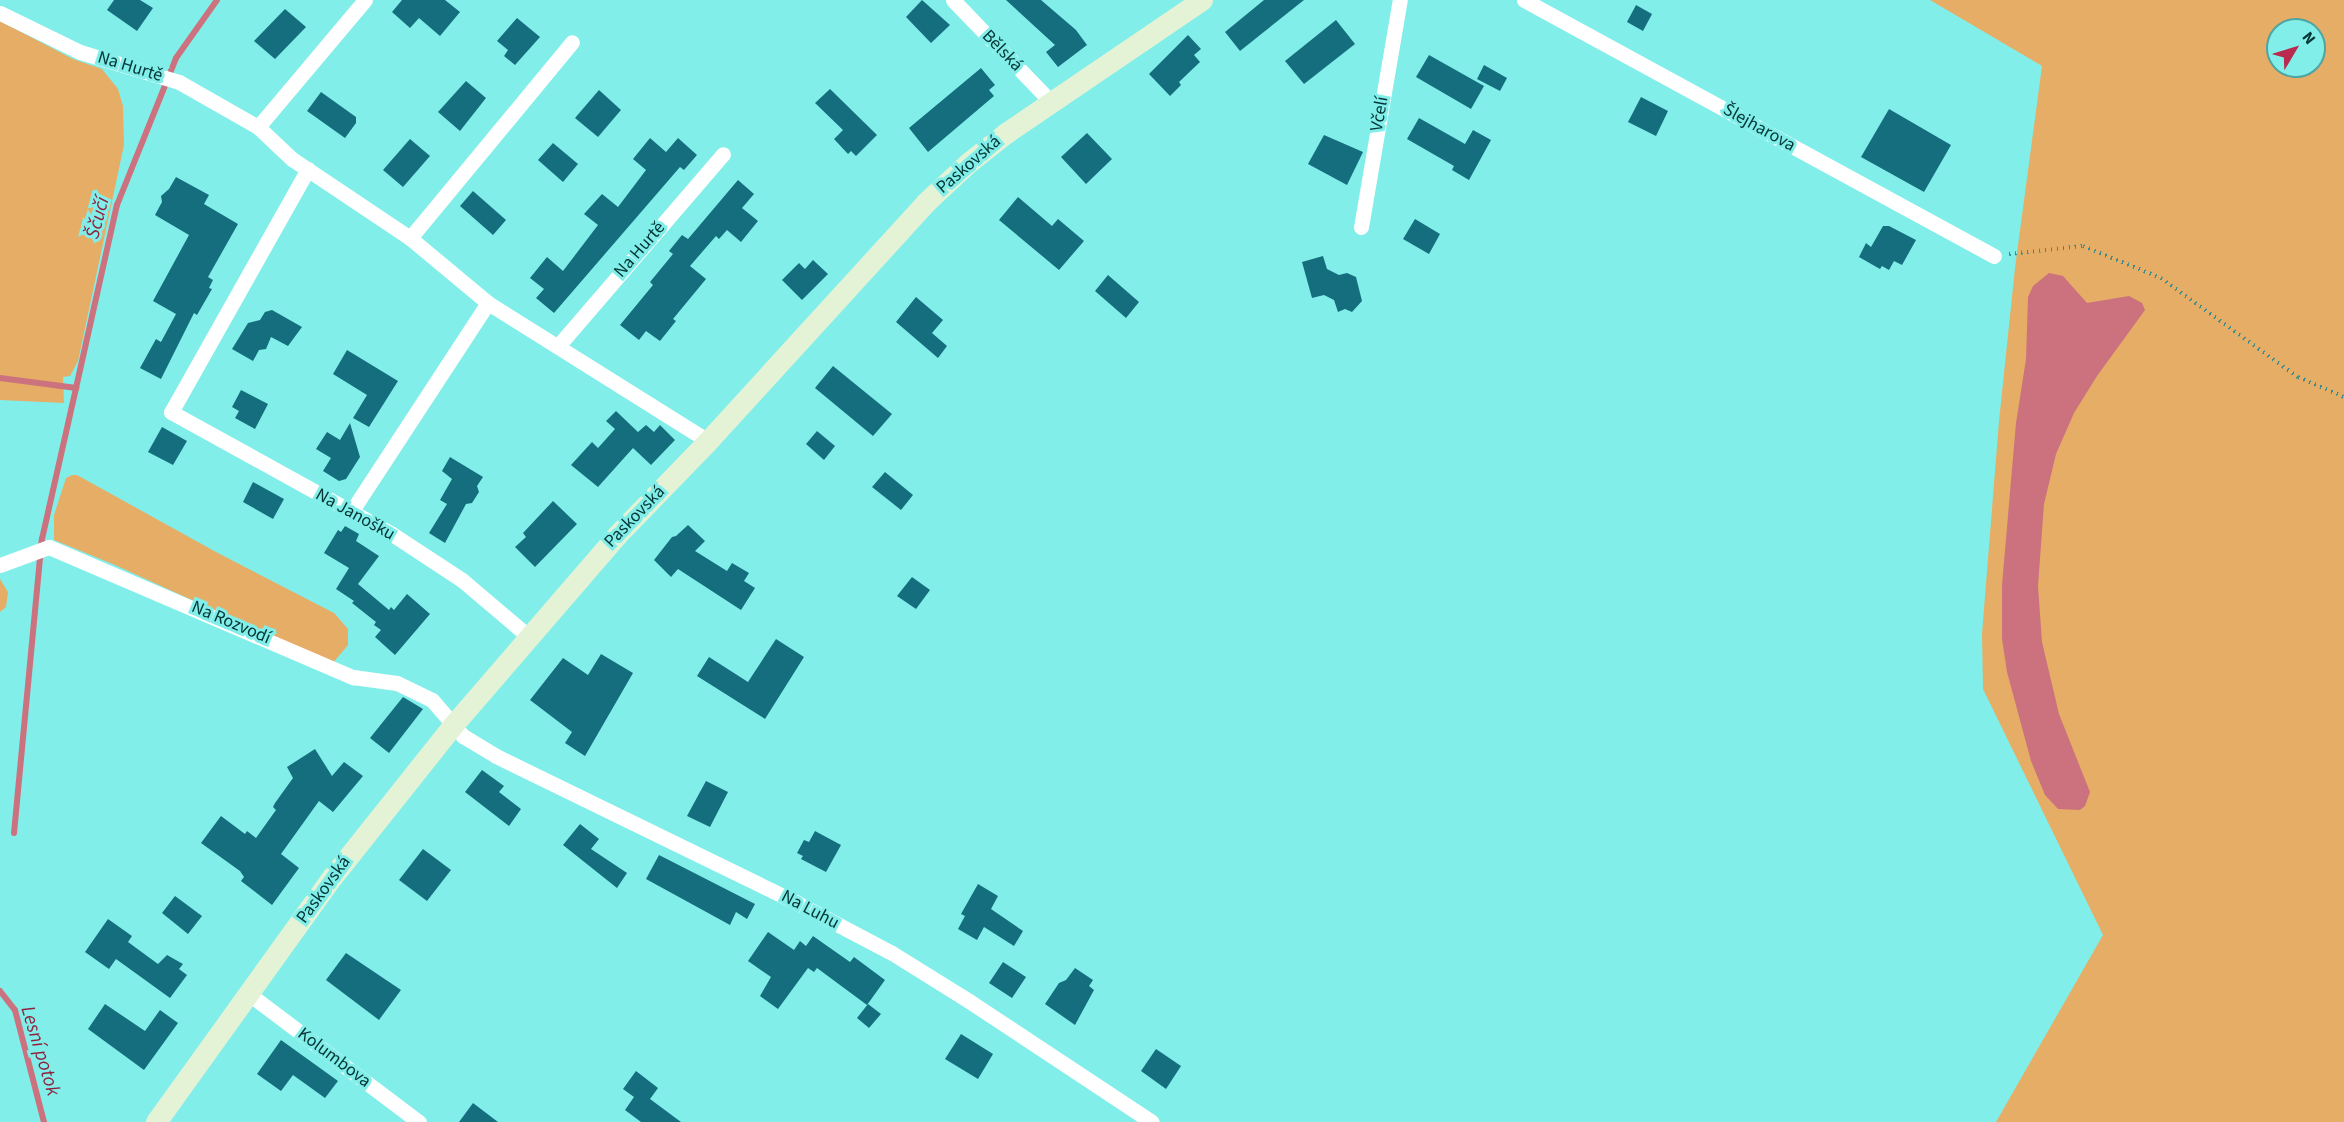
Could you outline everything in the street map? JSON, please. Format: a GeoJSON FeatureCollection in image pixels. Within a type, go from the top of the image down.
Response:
{"type":"FeatureCollection","features":[{"type":"Feature","properties":{"kind":"street"},"geometry":{"type":"LineString","coordinates":[[258,127],[365,0]]}},
{"type":"Feature","properties":{"kind":"street","name":"Bělská"},"geometry":{"type":"LineString","coordinates":[[953,0],[1051,102]]}},
{"type":"Feature","properties":{"kind":"street","name":"Paskovská"},"geometry":{"type":"LineString","coordinates":[[156,1122],[333,876],[454,724],[616,535],[708,441],[925,203],[968,163],[1051,102],[1202,0]]}},
{"type":"Feature","properties":{"kind":"street","name":"Včelí"},"geometry":{"type":"LineString","coordinates":[[1361,227],[1400,0]]}},
{"type":"Feature","properties":{"kind":"street","name":"Šlejharova"},"geometry":{"type":"LineString","coordinates":[[1524,0],[1994,256]]}},
{"type":"Feature","properties":{"kind":"street","name":"Na Hurtě"},"geometry":{"type":"LineString","coordinates":[[0,13],[80,52],[179,82],[258,127],[292,159],[410,238],[488,303],[708,441]]}},
{"type":"Feature","properties":{"kind":"street"},"geometry":{"type":"LineString","coordinates":[[410,238],[572,42]]}},
{"type":"Feature","properties":{"kind":"street","name":"Na Hurtě"},"geometry":{"type":"LineString","coordinates":[[558,346],[723,154]]}},
{"type":"Feature","properties":{"kind":"street","name":"Na Janošku"},"geometry":{"type":"LineString","coordinates":[[308,169],[171,412],[392,534],[462,580],[528,636]]}},
{"type":"Feature","properties":{"kind":"street"},"geometry":{"type":"LineString","coordinates":[[351,512],[488,303]]}},
{"type":"Feature","properties":{"kind":"street","name":"Na Rozvodí"},"geometry":{"type":"LineString","coordinates":[[0,565],[49,547],[353,676],[397,683],[432,700],[454,724]]}},
{"type":"Feature","properties":{"kind":"street","name":"Na Luhu"},"geometry":{"type":"LineString","coordinates":[[454,724],[463,736],[496,756],[728,868],[892,953],[1152,1122]]}},
{"type":"Feature","properties":{"kind":"street","name":"Kolumbova"},"geometry":{"type":"LineString","coordinates":[[249,994],[419,1122]]}},
{"type":"Feature","properties":{"kind":"path"},"geometry":{"type":"LineString","coordinates":[[1994,256],[2083,246],[2161,278],[2298,377],[2344,397]]}},
{"type":"Feature","properties":{"kind":"shaded area"},"geometry":{"type":"Polygon","coordinates":[[[1930,0],[2344,0],[2344,1122],[1996,1122],[2103,935],[1983,689],[1982,634],[1999,421],[2015,268],[2042,66],[1930,0]]]}},
{"type":"Feature","properties":{"kind":"shaded area"},"geometry":{"type":"Polygon","coordinates":[[[0,21],[73,59],[102,69],[118,89],[123,106],[124,145],[78,361],[70,376],[63,377],[64,403],[0,400],[0,21]]]}},
{"type":"Feature","properties":{"kind":"shaded area"},"geometry":{"type":"Polygon","coordinates":[[[2049,273],[2063,276],[2087,303],[2129,296],[2142,303],[2145,310],[2097,376],[2074,413],[2056,454],[2044,504],[2038,586],[2042,642],[2059,714],[2090,792],[2085,806],[2080,810],[2058,809],[2045,795],[2031,761],[2007,672],[2002,639],[2002,585],[2016,423],[2026,359],[2028,297],[2033,286],[2049,273]]]}},
{"type":"Feature","properties":{"kind":"shaded area"},"geometry":{"type":"Polygon","coordinates":[[[77,475],[216,552],[334,613],[348,629],[348,645],[332,664],[115,565],[54,540],[54,515],[66,478],[77,475]]]}},
{"type":"Feature","properties":{"kind":"shaded area"},"geometry":{"type":"Polygon","coordinates":[[[0,579],[8,592],[6,607],[0,612],[0,579]]]}},
{"type":"Feature","properties":{"kind":"building"},"geometry":{"type":"Polygon","coordinates":[[[114,0],[140,0],[153,8],[137,31],[107,10],[114,0]]]}},
{"type":"Feature","properties":{"kind":"building"},"geometry":{"type":"Polygon","coordinates":[[[402,0],[445,0],[460,12],[440,36],[419,18],[410,28],[392,12],[402,0]]]}},
{"type":"Feature","properties":{"kind":"building"},"geometry":{"type":"Polygon","coordinates":[[[922,0],[950,25],[931,43],[906,17],[922,0]]]}},
{"type":"Feature","properties":{"kind":"building"},"geometry":{"type":"Polygon","coordinates":[[[1006,0],[1041,0],[1076,30],[1087,45],[1058,67],[1046,52],[1055,45],[1006,0]]]}},
{"type":"Feature","properties":{"kind":"building"},"geometry":{"type":"Polygon","coordinates":[[[1264,0],[1304,0],[1240,51],[1225,32],[1264,0]]]}},
{"type":"Feature","properties":{"kind":"building"},"geometry":{"type":"Polygon","coordinates":[[[1636,5],[1652,14],[1643,31],[1627,22],[1636,5]]]}},
{"type":"Feature","properties":{"kind":"building"},"geometry":{"type":"Polygon","coordinates":[[[285,9],[306,27],[275,59],[254,41],[285,9]]]}},
{"type":"Feature","properties":{"kind":"building"},"geometry":{"type":"Polygon","coordinates":[[[517,18],[540,37],[515,65],[504,56],[508,50],[497,41],[517,18]]]}},
{"type":"Feature","properties":{"kind":"building"},"geometry":{"type":"Polygon","coordinates":[[[1336,20],[1355,44],[1304,84],[1285,61],[1336,20]]]}},
{"type":"Feature","properties":{"kind":"building"},"geometry":{"type":"Polygon","coordinates":[[[1188,35],[1201,49],[1194,55],[1200,62],[1179,82],[1181,85],[1170,96],[1149,74],[1188,35]]]}},
{"type":"Feature","properties":{"kind":"building"},"geometry":{"type":"Polygon","coordinates":[[[1429,55],[1484,86],[1471,109],[1416,77],[1429,55]]]}},
{"type":"Feature","properties":{"kind":"building"},"geometry":{"type":"Polygon","coordinates":[[[1484,65],[1507,78],[1500,91],[1477,79],[1484,65]]]}},
{"type":"Feature","properties":{"kind":"building"},"geometry":{"type":"Polygon","coordinates":[[[981,68],[995,85],[989,90],[994,96],[928,152],[909,128],[981,68]]]}},
{"type":"Feature","properties":{"kind":"building"},"geometry":{"type":"Polygon","coordinates":[[[466,81],[486,98],[460,131],[438,112],[466,81]]]}},
{"type":"Feature","properties":{"kind":"building"},"geometry":{"type":"Polygon","coordinates":[[[830,89],[877,135],[856,156],[851,151],[848,154],[834,139],[843,130],[815,103],[830,89]]]}},
{"type":"Feature","properties":{"kind":"building"},"geometry":{"type":"Polygon","coordinates":[[[599,90],[621,110],[598,137],[575,118],[599,90]]]}},
{"type":"Feature","properties":{"kind":"building"},"geometry":{"type":"Polygon","coordinates":[[[321,92],[356,117],[356,123],[345,138],[307,111],[321,92]]]}},
{"type":"Feature","properties":{"kind":"building"},"geometry":{"type":"Polygon","coordinates":[[[1641,97],[1668,111],[1656,136],[1628,122],[1641,97]]]}},
{"type":"Feature","properties":{"kind":"building"},"geometry":{"type":"Polygon","coordinates":[[[1889,109],[1951,145],[1924,192],[1861,157],[1889,109]]]}},
{"type":"Feature","properties":{"kind":"building"},"geometry":{"type":"Polygon","coordinates":[[[1419,118],[1465,144],[1473,130],[1491,140],[1469,180],[1452,170],[1454,166],[1407,139],[1419,118]]]}},
{"type":"Feature","properties":{"kind":"building"},"geometry":{"type":"Polygon","coordinates":[[[1087,133],[1112,159],[1086,184],[1061,157],[1087,133]]]}},
{"type":"Feature","properties":{"kind":"building"},"geometry":{"type":"Polygon","coordinates":[[[1324,135],[1363,152],[1347,185],[1308,164],[1324,135]]]}},
{"type":"Feature","properties":{"kind":"building"},"geometry":{"type":"Polygon","coordinates":[[[650,138],[666,152],[678,138],[697,155],[684,170],[680,167],[554,313],[536,298],[544,289],[530,278],[547,257],[563,271],[598,225],[584,214],[602,194],[618,207],[646,170],[633,159],[650,138]]]}},
{"type":"Feature","properties":{"kind":"building"},"geometry":{"type":"Polygon","coordinates":[[[410,139],[430,156],[403,187],[383,170],[410,139]]]}},
{"type":"Feature","properties":{"kind":"building"},"geometry":{"type":"Polygon","coordinates":[[[553,143],[578,164],[563,182],[538,160],[553,143]]]}},
{"type":"Feature","properties":{"kind":"building"},"geometry":{"type":"Polygon","coordinates":[[[176,177],[209,195],[204,204],[238,224],[208,277],[213,280],[209,288],[212,289],[197,315],[194,313],[161,379],[140,368],[156,339],[161,342],[176,314],[153,301],[189,235],[155,215],[162,202],[161,196],[169,189],[176,177]]]}},
{"type":"Feature","properties":{"kind":"building"},"geometry":{"type":"Polygon","coordinates":[[[738,180],[754,194],[742,208],[758,221],[741,242],[727,230],[719,239],[716,236],[690,266],[706,279],[673,319],[676,321],[660,341],[646,331],[639,340],[620,325],[653,285],[650,282],[673,254],[669,251],[682,235],[688,239],[738,180]]]}},
{"type":"Feature","properties":{"kind":"building"},"geometry":{"type":"Polygon","coordinates":[[[473,191],[506,220],[493,235],[460,206],[473,191]]]}},
{"type":"Feature","properties":{"kind":"building"},"geometry":{"type":"Polygon","coordinates":[[[1018,197],[1052,226],[1058,219],[1084,241],[1059,270],[999,220],[1018,197]]]}},
{"type":"Feature","properties":{"kind":"building"},"geometry":{"type":"Polygon","coordinates":[[[1415,219],[1440,234],[1429,254],[1403,239],[1415,219]]]}},
{"type":"Feature","properties":{"kind":"building"},"geometry":{"type":"Polygon","coordinates":[[[1883,226],[1889,226],[1916,240],[1902,265],[1894,261],[1889,270],[1882,266],[1880,269],[1859,257],[1866,243],[1871,247],[1883,226]]]}},
{"type":"Feature","properties":{"kind":"building"},"geometry":{"type":"Polygon","coordinates":[[[1323,256],[1327,269],[1339,275],[1347,273],[1356,277],[1362,301],[1352,312],[1345,309],[1338,312],[1334,300],[1324,295],[1312,298],[1302,262],[1323,256]]]}},
{"type":"Feature","properties":{"kind":"building"},"geometry":{"type":"Polygon","coordinates":[[[813,260],[828,274],[802,300],[782,280],[799,263],[805,269],[813,260]]]}},
{"type":"Feature","properties":{"kind":"building"},"geometry":{"type":"Polygon","coordinates":[[[1108,275],[1139,302],[1126,318],[1095,291],[1108,275]]]}},
{"type":"Feature","properties":{"kind":"building"},"geometry":{"type":"Polygon","coordinates":[[[916,297],[943,320],[932,333],[947,346],[938,358],[896,322],[916,297]]]}},
{"type":"Feature","properties":{"kind":"building"},"geometry":{"type":"Polygon","coordinates":[[[272,310],[302,327],[288,346],[271,337],[266,349],[259,350],[253,361],[232,349],[248,323],[260,320],[265,312],[272,310]]]}},
{"type":"Feature","properties":{"kind":"building"},"geometry":{"type":"Polygon","coordinates":[[[347,350],[398,381],[369,427],[353,418],[367,395],[333,374],[347,350]]]}},
{"type":"Feature","properties":{"kind":"building"},"geometry":{"type":"Polygon","coordinates":[[[833,366],[892,414],[873,436],[815,388],[833,366]]]}},
{"type":"Feature","properties":{"kind":"building"},"geometry":{"type":"Polygon","coordinates":[[[241,390],[268,404],[255,429],[235,418],[239,411],[232,407],[241,390]]]}},
{"type":"Feature","properties":{"kind":"building"},"geometry":{"type":"Polygon","coordinates":[[[616,411],[638,432],[646,425],[654,432],[660,425],[675,440],[651,465],[633,448],[598,487],[571,465],[592,442],[598,448],[615,429],[606,421],[616,411]]]}},
{"type":"Feature","properties":{"kind":"building"},"geometry":{"type":"Polygon","coordinates":[[[350,423],[360,457],[346,479],[339,481],[323,471],[331,458],[316,449],[327,432],[340,440],[350,423]]]}},
{"type":"Feature","properties":{"kind":"building"},"geometry":{"type":"Polygon","coordinates":[[[162,427],[187,441],[173,465],[148,452],[162,427]]]}},
{"type":"Feature","properties":{"kind":"building"},"geometry":{"type":"Polygon","coordinates":[[[817,431],[835,446],[824,460],[806,444],[817,431]]]}},
{"type":"Feature","properties":{"kind":"building"},"geometry":{"type":"Polygon","coordinates":[[[450,457],[483,477],[477,486],[479,492],[472,503],[466,504],[445,543],[429,533],[447,504],[440,500],[452,479],[442,471],[450,457]]]}},
{"type":"Feature","properties":{"kind":"building"},"geometry":{"type":"Polygon","coordinates":[[[885,472],[913,495],[901,510],[872,487],[885,472]]]}},
{"type":"Feature","properties":{"kind":"building"},"geometry":{"type":"Polygon","coordinates":[[[253,482],[284,499],[273,519],[243,502],[253,482]]]}},
{"type":"Feature","properties":{"kind":"building"},"geometry":{"type":"Polygon","coordinates":[[[553,501],[577,524],[535,567],[515,547],[526,537],[523,533],[553,501]]]}},
{"type":"Feature","properties":{"kind":"building"},"geometry":{"type":"Polygon","coordinates":[[[688,525],[705,541],[695,551],[727,571],[732,563],[749,573],[744,581],[755,588],[741,610],[678,569],[671,577],[654,560],[672,537],[688,525]]]}},
{"type":"Feature","properties":{"kind":"building"},"geometry":{"type":"Polygon","coordinates":[[[345,526],[359,534],[356,541],[379,556],[358,584],[389,610],[391,607],[394,610],[407,594],[430,614],[395,655],[375,637],[381,630],[374,625],[376,622],[352,603],[354,601],[336,589],[349,568],[324,553],[338,530],[341,532],[345,526]]]}},
{"type":"Feature","properties":{"kind":"building"},"geometry":{"type":"Polygon","coordinates":[[[912,577],[930,590],[916,609],[897,596],[912,577]]]}},
{"type":"Feature","properties":{"kind":"building"},"geometry":{"type":"Polygon","coordinates":[[[776,639],[804,657],[765,719],[697,676],[709,657],[748,682],[776,639]]]}},
{"type":"Feature","properties":{"kind":"building"},"geometry":{"type":"Polygon","coordinates":[[[601,654],[633,673],[585,756],[565,743],[572,732],[530,700],[563,658],[588,675],[601,654]]]}},
{"type":"Feature","properties":{"kind":"building"},"geometry":{"type":"Polygon","coordinates":[[[403,697],[423,709],[389,753],[370,738],[403,697]]]}},
{"type":"Feature","properties":{"kind":"building"},"geometry":{"type":"Polygon","coordinates":[[[315,749],[332,776],[344,762],[363,776],[333,812],[319,801],[281,854],[299,868],[272,905],[241,881],[244,877],[240,871],[201,843],[221,816],[245,834],[247,831],[256,838],[276,810],[273,807],[275,803],[293,778],[287,767],[315,749]]]}},
{"type":"Feature","properties":{"kind":"building"},"geometry":{"type":"Polygon","coordinates":[[[482,770],[504,786],[499,792],[521,809],[509,826],[465,792],[482,770]]]}},
{"type":"Feature","properties":{"kind":"building"},"geometry":{"type":"Polygon","coordinates":[[[706,781],[728,792],[710,827],[687,816],[706,781]]]}},
{"type":"Feature","properties":{"kind":"building"},"geometry":{"type":"Polygon","coordinates":[[[580,824],[599,839],[591,849],[627,873],[617,888],[563,845],[580,824]]]}},
{"type":"Feature","properties":{"kind":"building"},"geometry":{"type":"Polygon","coordinates":[[[815,831],[841,845],[826,872],[801,859],[803,856],[797,853],[804,840],[809,842],[815,831]]]}},
{"type":"Feature","properties":{"kind":"building"},"geometry":{"type":"Polygon","coordinates":[[[423,849],[451,870],[427,901],[399,880],[423,849]]]}},
{"type":"Feature","properties":{"kind":"building"},"geometry":{"type":"Polygon","coordinates":[[[659,855],[755,904],[747,919],[736,912],[730,925],[646,879],[659,855]]]}},
{"type":"Feature","properties":{"kind":"building"},"geometry":{"type":"Polygon","coordinates":[[[978,884],[998,896],[991,909],[1023,931],[1014,946],[984,927],[977,940],[958,929],[965,916],[961,914],[978,884]]]}},
{"type":"Feature","properties":{"kind":"building"},"geometry":{"type":"Polygon","coordinates":[[[175,896],[202,916],[188,934],[162,913],[175,896]]]}},
{"type":"Feature","properties":{"kind":"building"},"geometry":{"type":"Polygon","coordinates":[[[108,919],[132,936],[128,942],[158,964],[167,955],[183,964],[179,969],[187,975],[170,998],[116,959],[109,969],[85,952],[108,919]]]}},
{"type":"Feature","properties":{"kind":"building"},"geometry":{"type":"Polygon","coordinates":[[[768,932],[794,950],[800,941],[806,946],[813,936],[850,962],[854,957],[885,980],[867,1005],[817,968],[814,972],[808,968],[778,1009],[760,996],[771,977],[748,961],[768,932]]]}},
{"type":"Feature","properties":{"kind":"building"},"geometry":{"type":"Polygon","coordinates":[[[346,953],[401,990],[379,1020],[326,980],[346,953]]]}},
{"type":"Feature","properties":{"kind":"building"},"geometry":{"type":"Polygon","coordinates":[[[1003,962],[1026,977],[1012,998],[989,983],[1003,962]]]}},
{"type":"Feature","properties":{"kind":"building"},"geometry":{"type":"Polygon","coordinates":[[[1075,968],[1093,980],[1089,986],[1094,990],[1075,1025],[1045,1004],[1059,983],[1066,980],[1075,968]]]}},
{"type":"Feature","properties":{"kind":"building"},"geometry":{"type":"Polygon","coordinates":[[[105,1004],[145,1031],[160,1010],[178,1023],[144,1070],[88,1029],[105,1004]]]}},
{"type":"Feature","properties":{"kind":"building"},"geometry":{"type":"Polygon","coordinates":[[[868,1004],[881,1014],[869,1028],[857,1018],[868,1004]]]}},
{"type":"Feature","properties":{"kind":"building"},"geometry":{"type":"Polygon","coordinates":[[[961,1034],[993,1054],[978,1079],[945,1059],[961,1034]]]}},
{"type":"Feature","properties":{"kind":"building"},"geometry":{"type":"Polygon","coordinates":[[[281,1040],[338,1081],[325,1098],[293,1075],[281,1091],[257,1074],[281,1040]]]}},
{"type":"Feature","properties":{"kind":"building"},"geometry":{"type":"Polygon","coordinates":[[[1156,1049],[1181,1066],[1166,1089],[1141,1071],[1156,1049]]]}},
{"type":"Feature","properties":{"kind":"building"},"geometry":{"type":"Polygon","coordinates":[[[636,1071],[658,1088],[650,1099],[681,1122],[641,1122],[625,1110],[634,1097],[623,1089],[636,1071]]]}},
{"type":"Feature","properties":{"kind":"building"},"geometry":{"type":"Polygon","coordinates":[[[473,1103],[498,1122],[459,1122],[473,1103]]]}},
{"type":"Feature","properties":{"kind":"waterway","name":"Ščučí"},"geometry":{"type":"LineString","coordinates":[[0,378],[76,388],[117,205],[176,58],[217,0]]}},
{"type":"Feature","properties":{"kind":"waterway"},"geometry":{"type":"LineString","coordinates":[[14,833],[42,539],[76,388]]}},
{"type":"Feature","properties":{"kind":"waterway","name":"Lesní potok"},"geometry":{"type":"LineString","coordinates":[[0,991],[15,1010],[44,1122]]}}]}
